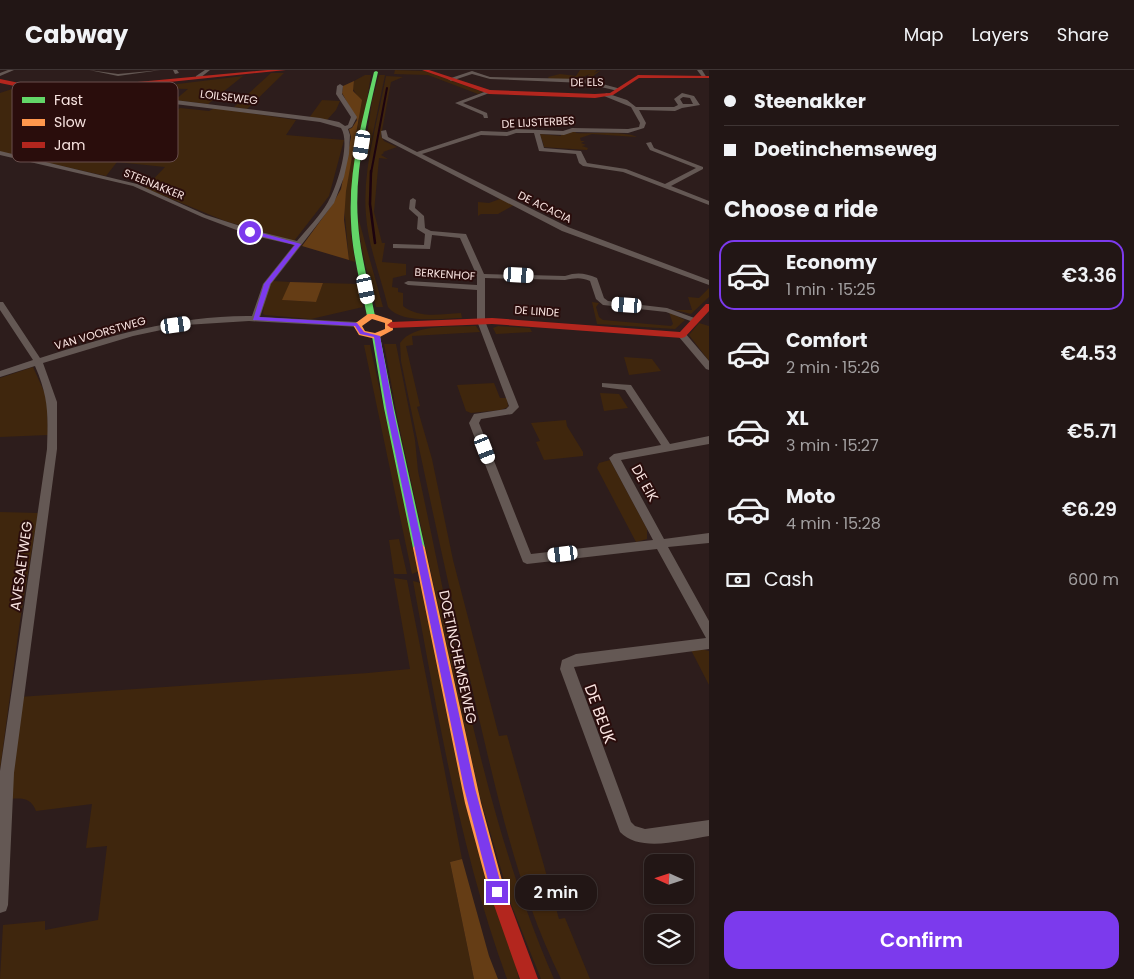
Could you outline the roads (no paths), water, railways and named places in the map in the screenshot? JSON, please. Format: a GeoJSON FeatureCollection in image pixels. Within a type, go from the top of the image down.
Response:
{"type":"FeatureCollection","features":[{"type":"Feature","properties":{"kind":"street"},"geometry":{"type":"LineString","coordinates":[[0,75],[12,70]]}},
{"type":"Feature","properties":{"kind":"street"},"geometry":{"type":"LineString","coordinates":[[91,70],[118,75],[159,70]]}},
{"type":"Feature","properties":{"kind":"street"},"geometry":{"type":"LineString","coordinates":[[198,77],[208,70]]}},
{"type":"Feature","properties":{"kind":"street"},"geometry":{"type":"LineString","coordinates":[[156,82],[284,70]]}},
{"type":"Feature","properties":{"kind":"street","name":"DE ELS"},"geometry":{"type":"LineString","coordinates":[[424,70],[489,92],[606,95],[632,78],[642,75],[704,75]]}},
{"type":"Feature","properties":{"kind":"street"},"geometry":{"type":"LineString","coordinates":[[371,316],[358,251],[354,204],[370,92],[376,71]]}},
{"type":"Feature","properties":{"kind":"street"},"geometry":{"type":"LineString","coordinates":[[451,79],[472,72],[490,78],[584,81],[618,88]]}},
{"type":"Feature","properties":{"kind":"street"},"geometry":{"type":"LineString","coordinates":[[256,318],[267,284],[331,203],[336,192],[349,140],[344,128],[350,126],[354,117],[339,94],[340,86]]}},
{"type":"Feature","properties":{"kind":"street","name":"DE ELS"},"geometry":{"type":"LineString","coordinates":[[486,117],[485,114],[458,103],[489,92]]}},
{"type":"Feature","properties":{"kind":"street"},"geometry":{"type":"LineString","coordinates":[[606,95],[637,108],[675,109],[681,106]]}},
{"type":"Feature","properties":{"kind":"street","name":"LOILSEWEG"},"geometry":{"type":"LineString","coordinates":[[178,102],[320,120],[339,124],[344,128]]}},
{"type":"Feature","properties":{"kind":"street","name":"DE LIJSTERBES"},"geometry":{"type":"LineString","coordinates":[[417,154],[481,133],[636,130],[641,128],[644,123],[637,108]]}},
{"type":"Feature","properties":{"kind":"street","name":"DE ACACIA"},"geometry":{"type":"LineString","coordinates":[[384,131],[387,139],[559,226],[709,283]]}},
{"type":"Feature","properties":{"kind":"street"},"geometry":{"type":"LineString","coordinates":[[537,132],[541,150],[579,152],[585,165],[619,168],[709,204]]}},
{"type":"Feature","properties":{"kind":"street"},"geometry":{"type":"LineString","coordinates":[[649,143],[652,149],[701,168],[666,186]]}},
{"type":"Feature","properties":{"kind":"street","name":"STEENAKKER"},"geometry":{"type":"LineString","coordinates":[[38,162],[135,185],[204,216],[250,232],[298,244]]}},
{"type":"Feature","properties":{"kind":"street"},"geometry":{"type":"LineString","coordinates":[[413,200],[412,208],[421,216],[421,229],[429,233]]}},
{"type":"Feature","properties":{"kind":"street","name":"BERKENHOF"},"geometry":{"type":"LineString","coordinates":[[396,246],[426,247],[429,233],[463,236],[481,276],[481,321]]}},
{"type":"Feature","properties":{"kind":"street","name":"BERKENHOF"},"geometry":{"type":"LineString","coordinates":[[481,276],[565,278],[584,275],[594,280],[600,299],[606,303],[667,310],[696,320]]}},
{"type":"Feature","properties":{"kind":"street","name":"BERKENHOF"},"geometry":{"type":"LineString","coordinates":[[408,283],[481,288]]}},
{"type":"Feature","properties":{"kind":"street","name":"AVESAETWEG"},"geometry":{"type":"LineString","coordinates":[[0,304],[23,334],[38,362],[53,404],[52,449],[7,773],[0,905]]}},
{"type":"Feature","properties":{"kind":"street"},"geometry":{"type":"LineString","coordinates":[[709,306],[682,335],[709,367]]}},
{"type":"Feature","properties":{"kind":"street"},"geometry":{"type":"LineString","coordinates":[[371,316],[384,318],[391,325],[389,330],[384,334],[376,336],[362,333],[357,325],[364,318],[371,316]]}},
{"type":"Feature","properties":{"kind":"street","name":"VAN VOORSTWEG"},"geometry":{"type":"LineString","coordinates":[[0,374],[108,339],[146,330],[212,320],[256,318],[357,325]]}},
{"type":"Feature","properties":{"kind":"street"},"geometry":{"type":"LineString","coordinates":[[481,321],[514,407],[509,412],[477,416],[474,423],[527,559],[709,538]]}},
{"type":"Feature","properties":{"kind":"street","name":"DE LINDE"},"geometry":{"type":"LineString","coordinates":[[391,325],[481,321],[682,335]]}},
{"type":"Feature","properties":{"kind":"street","name":"DOETINCHEMSEWEG"},"geometry":{"type":"LineString","coordinates":[[376,336],[390,413],[470,788],[497,892],[529,979]]}},
{"type":"Feature","properties":{"kind":"street"},"geometry":{"type":"LineString","coordinates":[[605,385],[628,387],[668,448]]}},
{"type":"Feature","properties":{"kind":"street","name":"DE EIK"},"geometry":{"type":"LineString","coordinates":[[661,543],[614,458],[709,440]]}},
{"type":"Feature","properties":{"kind":"street"},"geometry":{"type":"LineString","coordinates":[[661,543],[709,633]]}},
{"type":"Feature","properties":{"kind":"street","name":"DE BEUK"},"geometry":{"type":"LineString","coordinates":[[709,643],[576,660],[567,664],[567,669],[620,820],[625,828],[631,833],[645,837],[709,828]]}},
{"type":"Feature","properties":{"kind":"waterway"},"geometry":{"type":"LineString","coordinates":[[371,173],[387,88]]}},
{"type":"Feature","properties":{"kind":"waterway"},"geometry":{"type":"LineString","coordinates":[[371,171],[370,204],[375,243]]}}]}
